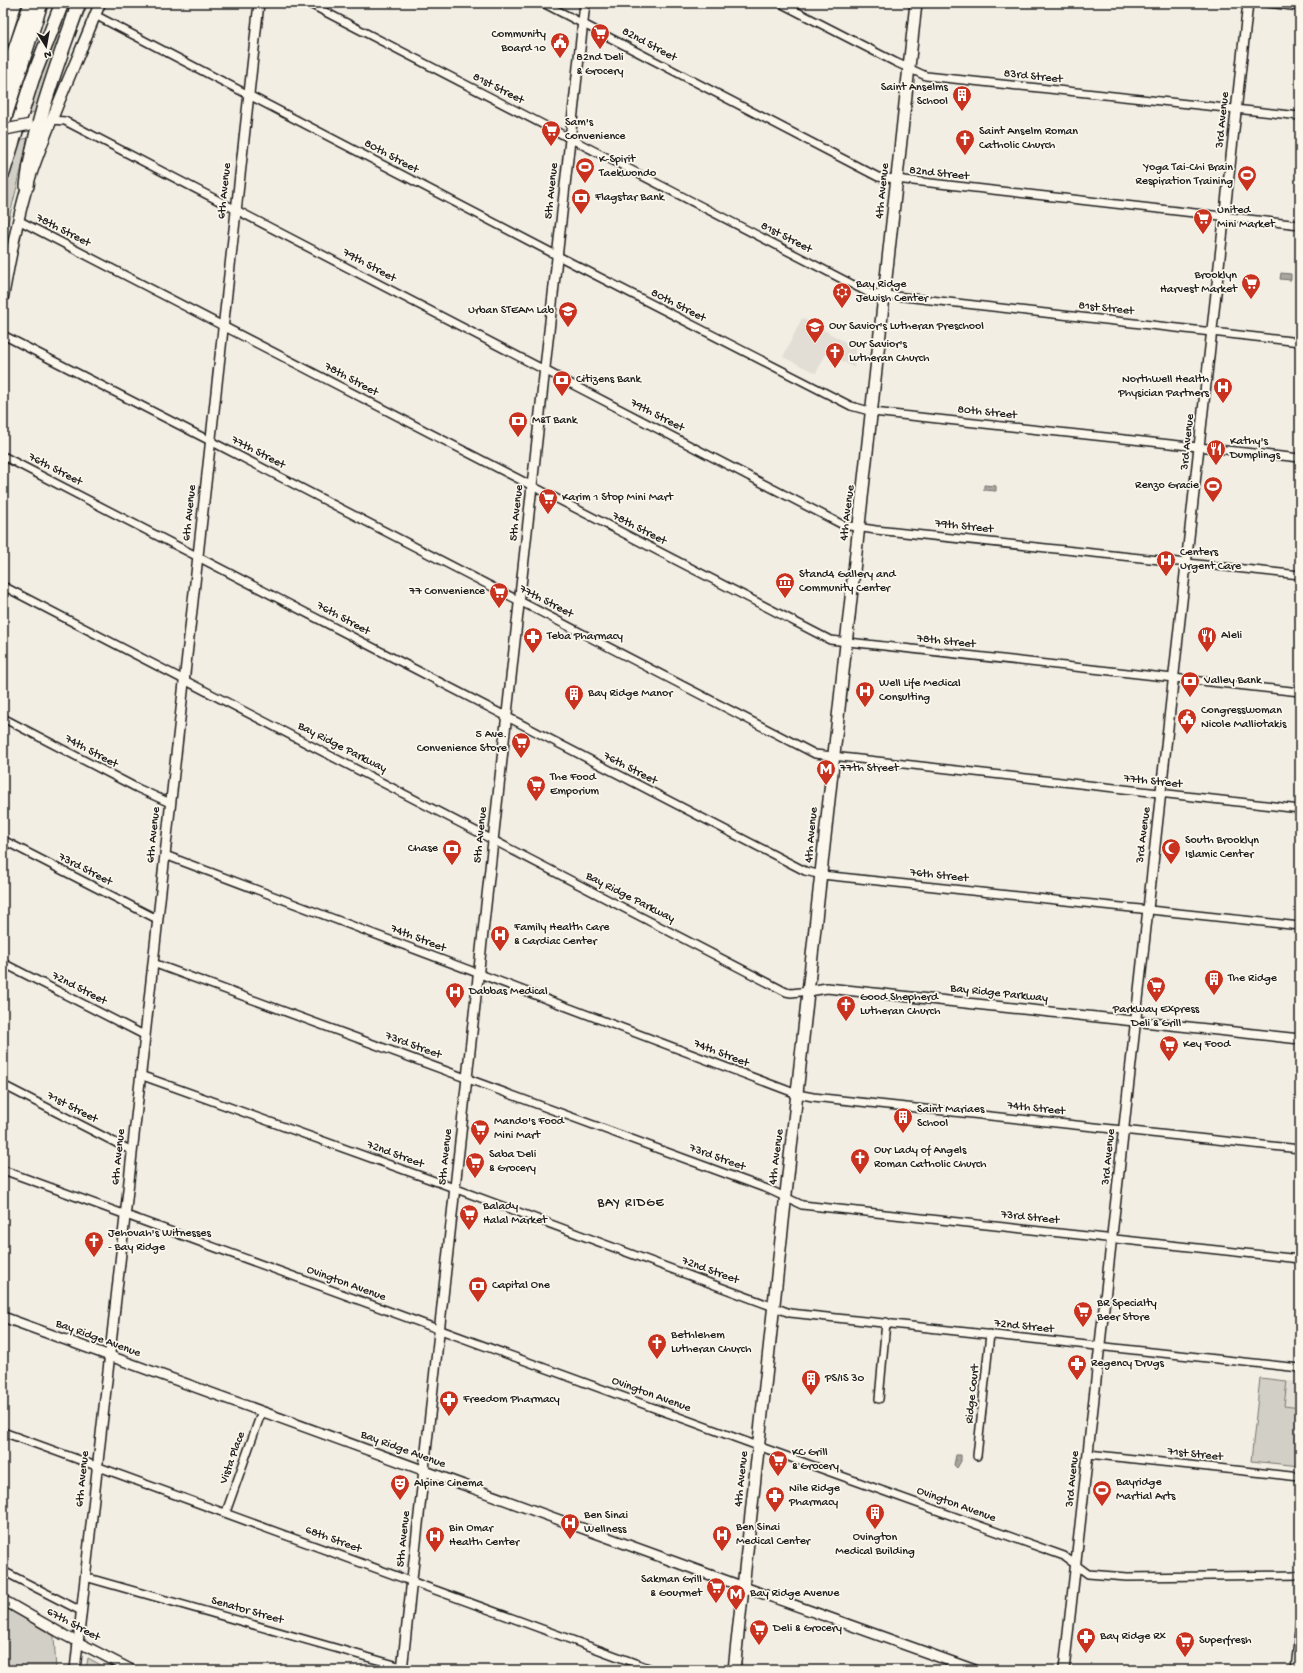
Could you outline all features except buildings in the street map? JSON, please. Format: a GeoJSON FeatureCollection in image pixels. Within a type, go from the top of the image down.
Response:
{"type":"FeatureCollection","features":[{"type":"Feature","properties":{"kind":"highway"},"geometry":{"type":"LineString","coordinates":[[3,40],[15,3]]}},
{"type":"Feature","properties":{"kind":"highway"},"geometry":{"type":"LineString","coordinates":[[3,84],[31,3]]}},
{"type":"Feature","properties":{"kind":"highway"},"geometry":{"type":"LineString","coordinates":[[3,123],[41,3]]}},
{"type":"Feature","properties":{"kind":"highway"},"geometry":{"type":"LineString","coordinates":[[3,173],[32,80],[62,3]]}},
{"type":"Feature","properties":{"kind":"highway"},"geometry":{"type":"LineString","coordinates":[[27,186],[30,162],[49,87],[79,3]]}},
{"type":"Feature","properties":{"kind":"main road"},"geometry":{"type":"LineString","coordinates":[[3,130],[40,123],[100,3]]}},
{"type":"Feature","properties":{"kind":"main road","name":"4th Avenue"},"geometry":{"type":"LineString","coordinates":[[734,1670],[785,1197],[822,875],[833,757],[873,412],[916,3]]}},
{"type":"Feature","properties":{"kind":"main road"},"geometry":{"type":"LineString","coordinates":[[3,297],[18,220],[27,186]]}},
{"type":"Feature","properties":{"kind":"street","name":"6th Avenue"},"geometry":{"type":"LineString","coordinates":[[75,1670],[258,3]]}},
{"type":"Feature","properties":{"kind":"street","name":"81st Street"},"geometry":{"type":"LineString","coordinates":[[308,3],[869,293],[884,296],[1300,342]]}},
{"type":"Feature","properties":{"kind":"street","name":"82nd Street"},"geometry":{"type":"LineString","coordinates":[[544,3],[878,177],[1300,225]]}},
{"type":"Feature","properties":{"kind":"street","name":"5th Avenue"},"geometry":{"type":"LineString","coordinates":[[402,1668],[585,3]]}},
{"type":"Feature","properties":{"kind":"street","name":"83rd Street"},"geometry":{"type":"LineString","coordinates":[[780,3],[926,76],[1300,116]]}},
{"type":"Feature","properties":{"kind":"street","name":"3rd Avenue"},"geometry":{"type":"LineString","coordinates":[[1064,1670],[1248,3]]}},
{"type":"Feature","properties":{"kind":"street"},"geometry":{"type":"LineString","coordinates":[[1268,3],[1300,7]]}},
{"type":"Feature","properties":{"kind":"street","name":"80th Street"},"geometry":{"type":"LineString","coordinates":[[95,15],[558,256],[851,406],[873,412],[1300,458]]}},
{"type":"Feature","properties":{"kind":"street","name":"79th Street"},"geometry":{"type":"LineString","coordinates":[[40,123],[63,120],[843,525],[1300,575]]}},
{"type":"Feature","properties":{"kind":"street","name":"78th Street"},"geometry":{"type":"LineString","coordinates":[[18,220],[830,640],[1300,692]]}},
{"type":"Feature","properties":{"kind":"street","name":"77th Street"},"geometry":{"type":"LineString","coordinates":[[3,335],[210,440],[815,754],[1300,809]]}},
{"type":"Feature","properties":{"kind":"street","name":"76th Street"},"geometry":{"type":"LineString","coordinates":[[3,456],[198,555],[506,718],[805,870],[822,875],[1300,926]]}},
{"type":"Feature","properties":{"kind":"street","name":"Bay Ridge Parkway"},"geometry":{"type":"LineString","coordinates":[[3,586],[786,992],[791,993],[827,988],[1300,1039]]}},
{"type":"Feature","properties":{"kind":"street","name":"74th Street"},"geometry":{"type":"LineString","coordinates":[[3,718],[136,788],[170,803]]}},
{"type":"Feature","properties":{"kind":"street","name":"73rd Street"},"geometry":{"type":"LineString","coordinates":[[3,840],[157,919]]}},
{"type":"Feature","properties":{"kind":"street","name":"74th Street"},"geometry":{"type":"LineString","coordinates":[[165,855],[797,1094],[813,1097],[1300,1149]]}},
{"type":"Feature","properties":{"kind":"street","name":"72nd Street"},"geometry":{"type":"LineString","coordinates":[[3,963],[144,1036]]}},
{"type":"Feature","properties":{"kind":"street","name":"73rd Street"},"geometry":{"type":"LineString","coordinates":[[153,963],[770,1190],[802,1205],[1300,1259]]}},
{"type":"Feature","properties":{"kind":"street","name":"72nd Street"},"geometry":{"type":"LineString","coordinates":[[140,1075],[454,1188],[790,1313],[886,1322],[1300,1368]]}},
{"type":"Feature","properties":{"kind":"street","name":"71st Street"},"geometry":{"type":"LineString","coordinates":[[3,1085],[132,1151]]}},
{"type":"Feature","properties":{"kind":"street","name":"Ovington Avenue"},"geometry":{"type":"LineString","coordinates":[[3,1170],[758,1446],[1064,1556],[1088,1574],[1127,1576],[1300,1575]]}},
{"type":"Feature","properties":{"kind":"street","name":"Bay Ridge Avenue"},"geometry":{"type":"LineString","coordinates":[[3,1317],[975,1670]]}},
{"type":"Feature","properties":{"kind":"street"},"geometry":{"type":"LineString","coordinates":[[879,1399],[886,1322]]}},
{"type":"Feature","properties":{"kind":"street","name":"Ridge Court"},"geometry":{"type":"LineString","coordinates":[[977,1456],[990,1334]]}},
{"type":"Feature","properties":{"kind":"street","name":"Vista Place"},"geometry":{"type":"LineString","coordinates":[[226,1512],[262,1411]]}},
{"type":"Feature","properties":{"kind":"street","name":"68th Street"},"geometry":{"type":"LineString","coordinates":[[3,1432],[226,1512],[654,1670]]}},
{"type":"Feature","properties":{"kind":"street","name":"71st Street"},"geometry":{"type":"LineString","coordinates":[[1088,1454],[1300,1477]]}},
{"type":"Feature","properties":{"kind":"street","name":"67th Street"},"geometry":{"type":"LineString","coordinates":[[3,1571],[81,1611]]}},
{"type":"Feature","properties":{"kind":"street","name":"Senator Street"},"geometry":{"type":"LineString","coordinates":[[85,1577],[402,1668]]}},
{"type":"Feature","properties":{"kind":"street","name":"67th Street"},"geometry":{"type":"LineString","coordinates":[[3,1600],[132,1670]]}},
{"type":"Feature","properties":{"kind":"street"},"geometry":{"type":"LineString","coordinates":[[1295,1670],[1300,1620]]}},
{"type":"Feature","properties":{"kind":"shaded area"},"geometry":{"type":"Polygon","coordinates":[[[66,3],[72,3],[36,111],[30,115],[24,116],[66,3]]]}},
{"type":"Feature","properties":{"kind":"shaded area"},"geometry":{"type":"Polygon","coordinates":[[[82,3],[88,3],[63,66],[82,3]]]}},
{"type":"Feature","properties":{"kind":"shaded area"},"geometry":{"type":"Polygon","coordinates":[[[29,138],[3,243],[3,184],[17,140],[29,138]]]}},
{"type":"Feature","properties":{"kind":"shaded area"},"geometry":{"type":"Polygon","coordinates":[[[1281,273],[1291,274],[1291,280],[1280,279],[1281,273]]]}},
{"type":"Feature","properties":{"kind":"shaded area"},"geometry":{"type":"Polygon","coordinates":[[[802,318],[856,348],[854,368],[827,352],[816,373],[783,357],[802,318]]]}},
{"type":"Feature","properties":{"kind":"shaded area"},"geometry":{"type":"Polygon","coordinates":[[[984,485],[996,486],[996,491],[984,490],[984,485]]]}},
{"type":"Feature","properties":{"kind":"shaded area"},"geometry":{"type":"Polygon","coordinates":[[[1260,1378],[1287,1381],[1284,1406],[1300,1408],[1300,1466],[1251,1461],[1260,1378]]]}},
{"type":"Feature","properties":{"kind":"shaded area"},"geometry":{"type":"Polygon","coordinates":[[[1287,1381],[1300,1382],[1300,1408],[1284,1406],[1287,1381]]]}},
{"type":"Feature","properties":{"kind":"shaded area"},"geometry":{"type":"Polygon","coordinates":[[[956,1455],[961,1455],[961,1461],[957,1468],[954,1465],[956,1455]]]}},
{"type":"Feature","properties":{"kind":"shaded area"},"geometry":{"type":"Polygon","coordinates":[[[3,1606],[54,1636],[56,1670],[3,1670],[3,1606]]]}},
{"type":"Feature","properties":{"kind":"shaded area"},"geometry":{"type":"Polygon","coordinates":[[[88,1658],[110,1670],[86,1670],[88,1658]]]}},
{"type":"Feature","properties":{"kind":"place","name":"82nd Deli & Grocery"},"geometry":{"type":"Point","coordinates":[600,50]}},
{"type":"Feature","properties":{"kind":"place","name":"Community Board 10"},"geometry":{"type":"Point","coordinates":[560,59]}},
{"type":"Feature","properties":{"kind":"place","name":"Saint Anselms School"},"geometry":{"type":"Point","coordinates":[962,112]}},
{"type":"Feature","properties":{"kind":"place","name":"Sam's Convenience"},"geometry":{"type":"Point","coordinates":[551,147]}},
{"type":"Feature","properties":{"kind":"place","name":"Saint Anselm Roman Catholic Church"},"geometry":{"type":"Point","coordinates":[965,156]}},
{"type":"Feature","properties":{"kind":"place","name":"K-Spirit Taekwondo"},"geometry":{"type":"Point","coordinates":[585,184]}},
{"type":"Feature","properties":{"kind":"place","name":"Yoga Tai-Chi Brain Respiration Training"},"geometry":{"type":"Point","coordinates":[1247,192]}},
{"type":"Feature","properties":{"kind":"place","name":"Flagstar Bank"},"geometry":{"type":"Point","coordinates":[581,215]}},
{"type":"Feature","properties":{"kind":"place","name":"United Mini Market"},"geometry":{"type":"Point","coordinates":[1203,235]}},
{"type":"Feature","properties":{"kind":"place","name":"Brooklyn Harvest Market"},"geometry":{"type":"Point","coordinates":[1251,300]}},
{"type":"Feature","properties":{"kind":"place","name":"Bay Ridge Jewish Center"},"geometry":{"type":"Point","coordinates":[842,309]}},
{"type":"Feature","properties":{"kind":"place","name":"Urban STEAM Lab"},"geometry":{"type":"Point","coordinates":[568,328]}},
{"type":"Feature","properties":{"kind":"place","name":"Our Savior's Lutheran Preschool"},"geometry":{"type":"Point","coordinates":[815,344]}},
{"type":"Feature","properties":{"kind":"place","name":"Our Savior's Lutheran Church"},"geometry":{"type":"Point","coordinates":[835,369]}},
{"type":"Feature","properties":{"kind":"place","name":"Citizens Bank"},"geometry":{"type":"Point","coordinates":[562,397]}},
{"type":"Feature","properties":{"kind":"place","name":"Northwell Health Physician Partners"},"geometry":{"type":"Point","coordinates":[1223,404]}},
{"type":"Feature","properties":{"kind":"place","name":"M&T Bank"},"geometry":{"type":"Point","coordinates":[518,438]}},
{"type":"Feature","properties":{"kind":"place","name":"Kathy's Dumplings"},"geometry":{"type":"Point","coordinates":[1216,466]}},
{"type":"Feature","properties":{"kind":"place","name":"Renzo Gracie"},"geometry":{"type":"Point","coordinates":[1213,503]}},
{"type":"Feature","properties":{"kind":"place","name":"Karim 1 Stop Mini Mart"},"geometry":{"type":"Point","coordinates":[548,515]}},
{"type":"Feature","properties":{"kind":"place","name":"Centers Urgent Care"},"geometry":{"type":"Point","coordinates":[1166,577]}},
{"type":"Feature","properties":{"kind":"place","name":"Stand4 Gallery and Community Center"},"geometry":{"type":"Point","coordinates":[785,599]}},
{"type":"Feature","properties":{"kind":"place","name":"77 Convenience"},"geometry":{"type":"Point","coordinates":[499,609]}},
{"type":"Feature","properties":{"kind":"place","name":"Aleli"},"geometry":{"type":"Point","coordinates":[1207,653]}},
{"type":"Feature","properties":{"kind":"place","name":"Teba Pharmacy"},"geometry":{"type":"Point","coordinates":[533,654]}},
{"type":"Feature","properties":{"kind":"place","name":"Valley Bank"},"geometry":{"type":"Point","coordinates":[1190,698]}},
{"type":"Feature","properties":{"kind":"place","name":"Well Life Medical Consulting"},"geometry":{"type":"Point","coordinates":[865,708]}},
{"type":"Feature","properties":{"kind":"place","name":"Bay Ridge Manor"},"geometry":{"type":"Point","coordinates":[574,711]}},
{"type":"Feature","properties":{"kind":"place","name":"Congresswoman Nicole Malliotakis"},"geometry":{"type":"Point","coordinates":[1187,735]}},
{"type":"Feature","properties":{"kind":"place","name":"5 Ave. Convenience Store"},"geometry":{"type":"Point","coordinates":[521,759]}},
{"type":"Feature","properties":{"kind":"place","name":"77th Street"},"geometry":{"type":"Point","coordinates":[826,786]}},
{"type":"Feature","properties":{"kind":"place","name":"The Food Emporium"},"geometry":{"type":"Point","coordinates":[536,802]}},
{"type":"Feature","properties":{"kind":"place","name":"South Brooklyn Islamic Center"},"geometry":{"type":"Point","coordinates":[1171,865]}},
{"type":"Feature","properties":{"kind":"place","name":"Chase"},"geometry":{"type":"Point","coordinates":[452,866]}},
{"type":"Feature","properties":{"kind":"place","name":"Family Health Care & Cardiac Center"},"geometry":{"type":"Point","coordinates":[500,952]}},
{"type":"Feature","properties":{"kind":"place","name":"The Ridge"},"geometry":{"type":"Point","coordinates":[1214,996]}},
{"type":"Feature","properties":{"kind":"place","name":"Parkway Express Deli & Grill"},"geometry":{"type":"Point","coordinates":[1156,1003]}},
{"type":"Feature","properties":{"kind":"place","name":"Dabbas Medical"},"geometry":{"type":"Point","coordinates":[455,1009]}},
{"type":"Feature","properties":{"kind":"place","name":"Good Shepherd Lutheran Church"},"geometry":{"type":"Point","coordinates":[846,1022]}},
{"type":"Feature","properties":{"kind":"place","name":"Key Food"},"geometry":{"type":"Point","coordinates":[1169,1062]}},
{"type":"Feature","properties":{"kind":"place","name":"Saint Mariaes School"},"geometry":{"type":"Point","coordinates":[903,1134]}},
{"type":"Feature","properties":{"kind":"place","name":"Mando's Food Mini Mart"},"geometry":{"type":"Point","coordinates":[480,1146]}},
{"type":"Feature","properties":{"kind":"place","name":"Our Lady of Angels Roman Catholic Church"},"geometry":{"type":"Point","coordinates":[860,1175]}},
{"type":"Feature","properties":{"kind":"place","name":"Saba Deli & Grocery"},"geometry":{"type":"Point","coordinates":[475,1179]}},
{"type":"Feature","properties":{"kind":"place","name":"Balady Halal Market"},"geometry":{"type":"Point","coordinates":[469,1231]}},
{"type":"Feature","properties":{"kind":"place","name":"Jehovah's Witnesses - Bay Ridge"},"geometry":{"type":"Point","coordinates":[94,1258]}},
{"type":"Feature","properties":{"kind":"place","name":"Capital One"},"geometry":{"type":"Point","coordinates":[478,1303]}},
{"type":"Feature","properties":{"kind":"place","name":"BR Specialty Beer Store"},"geometry":{"type":"Point","coordinates":[1083,1328]}},
{"type":"Feature","properties":{"kind":"place","name":"Bethlehem Lutheran Church"},"geometry":{"type":"Point","coordinates":[657,1360]}},
{"type":"Feature","properties":{"kind":"place","name":"Regency Drugs"},"geometry":{"type":"Point","coordinates":[1077,1381]}},
{"type":"Feature","properties":{"kind":"place","name":"PS/IS 30"},"geometry":{"type":"Point","coordinates":[811,1396]}},
{"type":"Feature","properties":{"kind":"place","name":"Freedom Pharmacy"},"geometry":{"type":"Point","coordinates":[449,1417]}},
{"type":"Feature","properties":{"kind":"place","name":"KC Grill & Grocery"},"geometry":{"type":"Point","coordinates":[778,1477]}},
{"type":"Feature","properties":{"kind":"place","name":"Alpine Cinema"},"geometry":{"type":"Point","coordinates":[400,1501]}},
{"type":"Feature","properties":{"kind":"place","name":"Bayridge Martial Arts"},"geometry":{"type":"Point","coordinates":[1102,1507]}},
{"type":"Feature","properties":{"kind":"place","name":"Nile Ridge Pharmacy"},"geometry":{"type":"Point","coordinates":[775,1513]}},
{"type":"Feature","properties":{"kind":"place","name":"Ovington Medical Building"},"geometry":{"type":"Point","coordinates":[875,1530]}},
{"type":"Feature","properties":{"kind":"place","name":"Ben Sinai Wellness"},"geometry":{"type":"Point","coordinates":[570,1540]}},
{"type":"Feature","properties":{"kind":"place","name":"Ben Sinai Medical Center"},"geometry":{"type":"Point","coordinates":[722,1552]}},
{"type":"Feature","properties":{"kind":"place","name":"Bin Omar Health Center"},"geometry":{"type":"Point","coordinates":[435,1553]}},
{"type":"Feature","properties":{"kind":"place","name":"Sakman Grill & Gourmet"},"geometry":{"type":"Point","coordinates":[716,1604]}},
{"type":"Feature","properties":{"kind":"place","name":"Bay Ridge Avenue"},"geometry":{"type":"Point","coordinates":[736,1611]}},
{"type":"Feature","properties":{"kind":"place","name":"Deli & Grocery"},"geometry":{"type":"Point","coordinates":[759,1646]}},
{"type":"Feature","properties":{"kind":"place","name":"Bay Ridge Rx"},"geometry":{"type":"Point","coordinates":[1086,1654]}},
{"type":"Feature","properties":{"kind":"place","name":"Superfresh"},"geometry":{"type":"Point","coordinates":[1185,1658]}},
{"type":"Feature","properties":{"kind":"district","name":"BAY RIDGE"},"geometry":{"type":"Point","coordinates":[631,1203]}}]}
